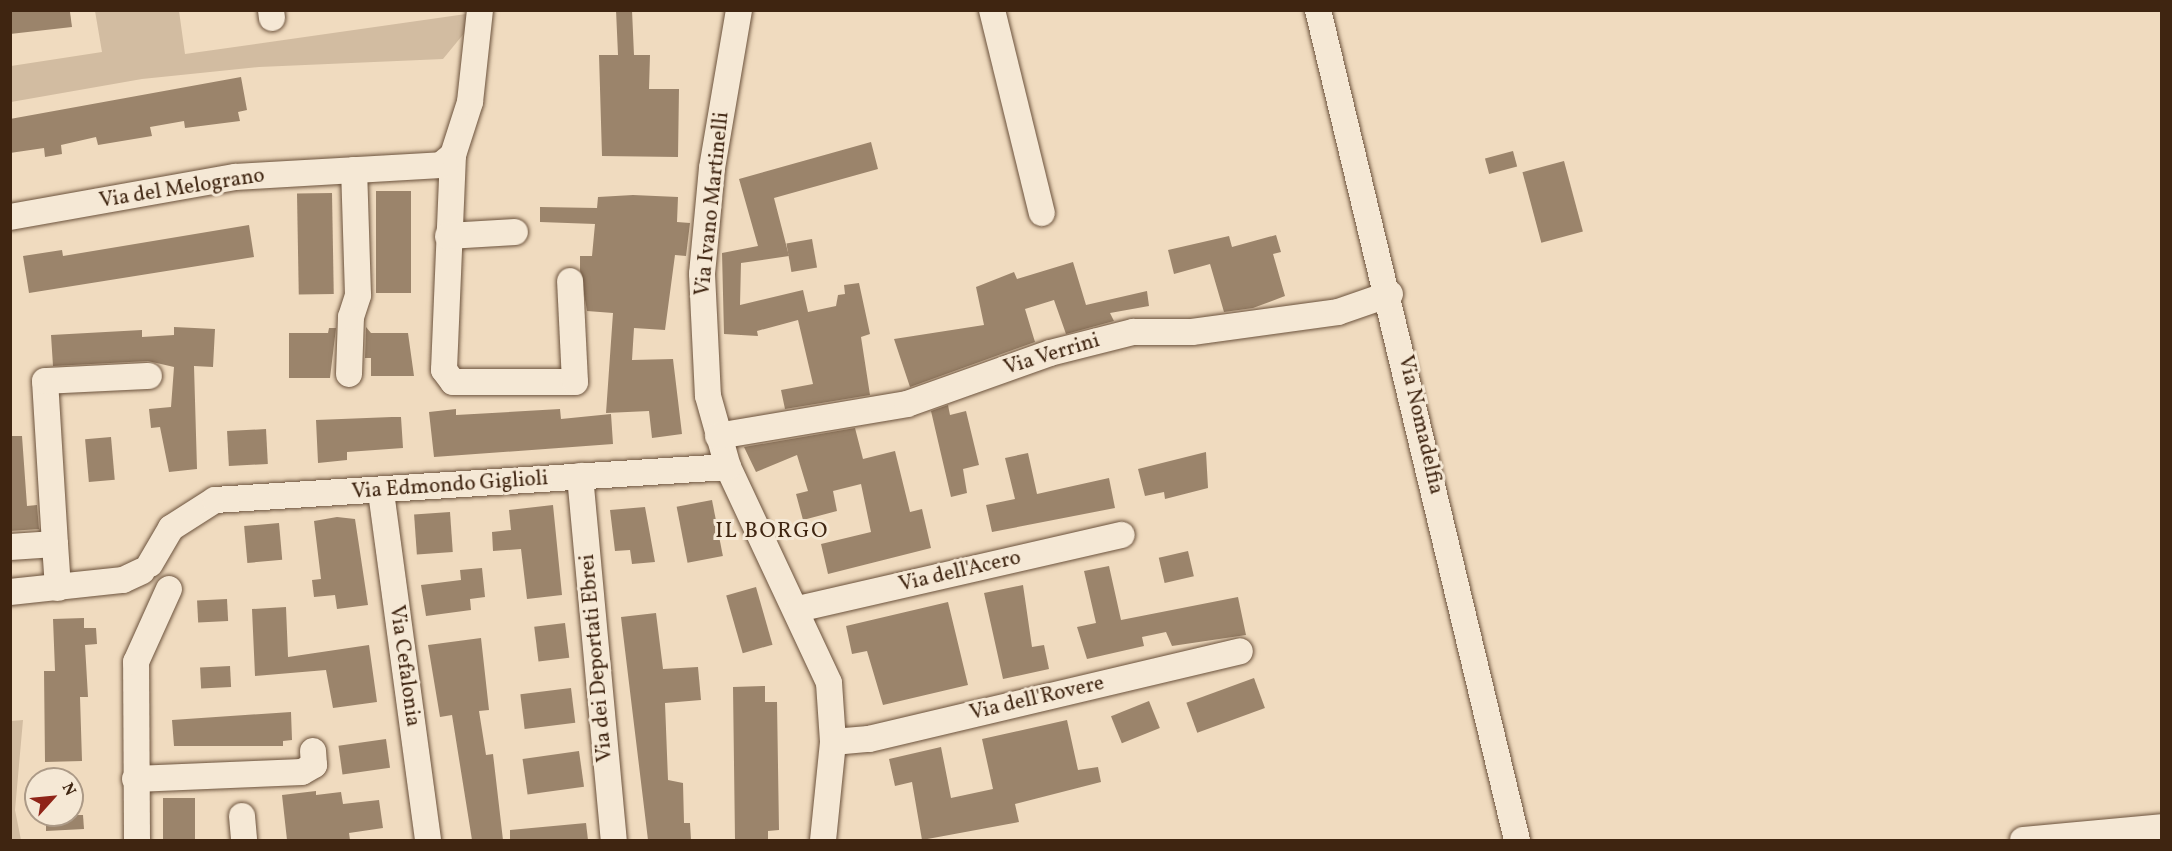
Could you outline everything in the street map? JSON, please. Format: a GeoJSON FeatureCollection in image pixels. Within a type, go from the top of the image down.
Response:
{"type":"FeatureCollection","features":[{"type":"Feature","properties":{"kind":"street"},"geometry":{"type":"LineString","coordinates":[[480,10],[470,102],[453,155],[444,370],[453,382],[575,382],[570,281]]}},
{"type":"Feature","properties":{"kind":"street","name":"Via Ivano Martinelli"},"geometry":{"type":"LineString","coordinates":[[739,10],[712,168],[702,274],[705,364],[718,436],[728,467],[798,609],[830,683],[833,742],[823,840]]}},
{"type":"Feature","properties":{"kind":"street"},"geometry":{"type":"LineString","coordinates":[[992,10],[1042,213]]}},
{"type":"Feature","properties":{"kind":"street","name":"Via Nomadelfia"},"geometry":{"type":"LineString","coordinates":[[1318,10],[1389,294],[1517,840]]}},
{"type":"Feature","properties":{"kind":"street","name":"Via del Melograno"},"geometry":{"type":"LineString","coordinates":[[10,218],[235,177],[441,165],[453,155]]}},
{"type":"Feature","properties":{"kind":"street"},"geometry":{"type":"LineString","coordinates":[[350,374],[351,317],[358,295],[354,170]]}},
{"type":"Feature","properties":{"kind":"street"},"geometry":{"type":"LineString","coordinates":[[448,236],[515,232]]}},
{"type":"Feature","properties":{"kind":"street","name":"Via Verrini"},"geometry":{"type":"LineString","coordinates":[[718,436],[907,404],[1050,353],[1133,332],[1191,332],[1338,312],[1389,294]]}},
{"type":"Feature","properties":{"kind":"street"},"geometry":{"type":"LineString","coordinates":[[58,588],[45,381],[149,376]]}},
{"type":"Feature","properties":{"kind":"street","name":"Via Edmondo Giglioli"},"geometry":{"type":"LineString","coordinates":[[154,581],[178,523],[215,501],[381,492],[728,467]]}},
{"type":"Feature","properties":{"kind":"street","name":"Via dei Deportati Ebrei"},"geometry":{"type":"LineString","coordinates":[[580,476],[614,840]]}},
{"type":"Feature","properties":{"kind":"street","name":"Via Cefalonia"},"geometry":{"type":"LineString","coordinates":[[381,492],[428,840]]}},
{"type":"Feature","properties":{"kind":"street","name":"Via dell'Acero"},"geometry":{"type":"LineString","coordinates":[[798,609],[1122,535]]}},
{"type":"Feature","properties":{"kind":"street"},"geometry":{"type":"LineString","coordinates":[[10,547],[55,544]]}},
{"type":"Feature","properties":{"kind":"street"},"geometry":{"type":"LineString","coordinates":[[10,592],[115,581],[154,581],[151,627],[134,684],[137,840]]}},
{"type":"Feature","properties":{"kind":"street","name":"Via dell'Rovere"},"geometry":{"type":"LineString","coordinates":[[833,742],[869,739],[1240,651]]}},
{"type":"Feature","properties":{"kind":"street"},"geometry":{"type":"LineString","coordinates":[[135,779],[302,772],[314,765],[313,751]]}},
{"type":"Feature","properties":{"kind":"street"},"geometry":{"type":"LineString","coordinates":[[2023,840],[2162,827]]}},
{"type":"Feature","properties":{"kind":"shaded area"},"geometry":{"type":"Polygon","coordinates":[[[95,11],[179,11],[185,54],[466,14],[466,31],[443,59],[259,67],[142,79],[11,102],[11,66],[102,52],[95,11]]]}},
{"type":"Feature","properties":{"kind":"shaded area"},"geometry":{"type":"Polygon","coordinates":[[[23,720],[15,810],[21,840],[11,840],[11,721],[23,720]]]}},
{"type":"Feature","properties":{"kind":"building"},"geometry":{"type":"Polygon","coordinates":[[[10,10],[70,12],[72,27],[10,34],[10,10]]]}},
{"type":"Feature","properties":{"kind":"building"},"geometry":{"type":"Polygon","coordinates":[[[616,10],[632,10],[634,55],[650,55],[649,89],[679,89],[678,157],[602,156],[599,55],[618,55],[616,10]]]}},
{"type":"Feature","properties":{"kind":"building"},"geometry":{"type":"Polygon","coordinates":[[[241,77],[247,110],[238,112],[240,121],[185,128],[184,121],[150,127],[152,136],[98,145],[96,137],[61,145],[62,154],[45,157],[44,148],[10,153],[10,119],[241,77]]]}},
{"type":"Feature","properties":{"kind":"building"},"geometry":{"type":"Polygon","coordinates":[[[871,142],[878,169],[774,198],[789,256],[741,263],[740,305],[803,290],[808,312],[836,306],[838,295],[845,294],[844,285],[859,283],[870,334],[861,337],[870,395],[785,409],[781,390],[813,384],[798,320],[757,331],[758,336],[724,334],[722,253],[758,246],[739,179],[871,142]]]}},
{"type":"Feature","properties":{"kind":"building"},"geometry":{"type":"Polygon","coordinates":[[[1513,151],[1517,166],[1489,174],[1485,159],[1513,151]]]}},
{"type":"Feature","properties":{"kind":"building"},"geometry":{"type":"Polygon","coordinates":[[[1564,161],[1583,232],[1541,243],[1522,172],[1564,161]]]}},
{"type":"Feature","properties":{"kind":"building"},"geometry":{"type":"Polygon","coordinates":[[[376,191],[411,191],[411,293],[376,293],[376,191]]]}},
{"type":"Feature","properties":{"kind":"building"},"geometry":{"type":"Polygon","coordinates":[[[332,193],[334,294],[299,295],[297,194],[332,193]]]}},
{"type":"Feature","properties":{"kind":"building"},"geometry":{"type":"Polygon","coordinates":[[[633,195],[678,197],[677,222],[690,223],[686,256],[675,255],[665,330],[634,328],[632,360],[673,359],[682,434],[652,438],[649,411],[606,413],[613,313],[587,311],[580,270],[580,256],[592,256],[595,224],[540,222],[540,207],[597,208],[598,197],[633,195]]]}},
{"type":"Feature","properties":{"kind":"building"},"geometry":{"type":"Polygon","coordinates":[[[249,225],[254,257],[29,293],[23,256],[62,250],[63,256],[249,225]]]}},
{"type":"Feature","properties":{"kind":"building"},"geometry":{"type":"Polygon","coordinates":[[[1276,235],[1281,252],[1273,254],[1285,296],[1253,308],[1224,312],[1210,264],[1174,274],[1168,250],[1229,236],[1232,247],[1276,235]]]}},
{"type":"Feature","properties":{"kind":"building"},"geometry":{"type":"Polygon","coordinates":[[[812,239],[817,268],[791,272],[786,244],[812,239]]]}},
{"type":"Feature","properties":{"kind":"building"},"geometry":{"type":"Polygon","coordinates":[[[1073,262],[1086,305],[1147,291],[1149,306],[1110,313],[1114,321],[1066,334],[1054,300],[1025,309],[1035,342],[910,387],[894,339],[984,325],[976,287],[1014,272],[1017,279],[1073,262]]]}},
{"type":"Feature","properties":{"kind":"building"},"geometry":{"type":"Polygon","coordinates":[[[174,327],[215,329],[213,367],[194,366],[197,469],[169,472],[160,427],[151,428],[149,409],[171,407],[174,367],[148,361],[53,366],[51,335],[142,330],[142,337],[174,335],[174,327]]]}},
{"type":"Feature","properties":{"kind":"building"},"geometry":{"type":"Polygon","coordinates":[[[366,327],[371,333],[408,333],[414,376],[371,376],[371,358],[365,358],[366,327]]]}},
{"type":"Feature","properties":{"kind":"building"},"geometry":{"type":"Polygon","coordinates":[[[329,328],[336,328],[330,378],[289,378],[289,333],[328,333],[329,328]]]}},
{"type":"Feature","properties":{"kind":"building"},"geometry":{"type":"Polygon","coordinates":[[[948,405],[950,415],[966,411],[979,465],[963,469],[967,493],[951,497],[931,411],[948,405]]]}},
{"type":"Feature","properties":{"kind":"building"},"geometry":{"type":"Polygon","coordinates":[[[456,409],[456,415],[560,409],[561,419],[611,414],[613,444],[434,457],[429,412],[456,409]]]}},
{"type":"Feature","properties":{"kind":"building"},"geometry":{"type":"Polygon","coordinates":[[[401,417],[403,448],[347,452],[347,460],[318,463],[316,420],[401,417]]]}},
{"type":"Feature","properties":{"kind":"building"},"geometry":{"type":"Polygon","coordinates":[[[855,428],[863,459],[895,451],[910,512],[922,509],[931,548],[828,574],[821,544],[871,532],[861,484],[833,491],[837,511],[803,520],[796,494],[808,491],[797,455],[756,472],[744,447],[855,428]]]}},
{"type":"Feature","properties":{"kind":"building"},"geometry":{"type":"Polygon","coordinates":[[[266,429],[268,464],[229,466],[227,431],[266,429]]]}},
{"type":"Feature","properties":{"kind":"building"},"geometry":{"type":"Polygon","coordinates":[[[10,436],[22,436],[27,506],[37,505],[39,529],[10,531],[10,436]]]}},
{"type":"Feature","properties":{"kind":"building"},"geometry":{"type":"Polygon","coordinates":[[[111,437],[115,480],[89,482],[85,439],[111,437]]]}},
{"type":"Feature","properties":{"kind":"building"},"geometry":{"type":"Polygon","coordinates":[[[1206,452],[1208,488],[1165,499],[1164,492],[1145,496],[1138,469],[1206,452]]]}},
{"type":"Feature","properties":{"kind":"building"},"geometry":{"type":"Polygon","coordinates":[[[1028,453],[1037,494],[1109,478],[1115,508],[992,532],[986,505],[1015,499],[1005,458],[1028,453]]]}},
{"type":"Feature","properties":{"kind":"building"},"geometry":{"type":"Polygon","coordinates":[[[712,500],[723,556],[688,563],[677,507],[712,500]]]}},
{"type":"Feature","properties":{"kind":"building"},"geometry":{"type":"Polygon","coordinates":[[[553,505],[562,595],[527,599],[521,549],[493,551],[492,532],[511,530],[509,510],[553,505]]]}},
{"type":"Feature","properties":{"kind":"building"},"geometry":{"type":"Polygon","coordinates":[[[645,507],[655,562],[632,564],[630,550],[615,551],[610,510],[645,507]]]}},
{"type":"Feature","properties":{"kind":"building"},"geometry":{"type":"Polygon","coordinates":[[[450,512],[453,552],[417,554],[414,515],[450,512]]]}},
{"type":"Feature","properties":{"kind":"building"},"geometry":{"type":"Polygon","coordinates":[[[337,517],[355,519],[368,605],[337,609],[335,595],[314,597],[312,580],[321,579],[314,521],[337,517]]]}},
{"type":"Feature","properties":{"kind":"building"},"geometry":{"type":"Polygon","coordinates":[[[279,523],[282,560],[247,563],[244,526],[279,523]]]}},
{"type":"Feature","properties":{"kind":"building"},"geometry":{"type":"Polygon","coordinates":[[[1188,551],[1194,576],[1165,583],[1159,558],[1188,551]]]}},
{"type":"Feature","properties":{"kind":"building"},"geometry":{"type":"Polygon","coordinates":[[[1109,566],[1121,620],[1238,597],[1246,635],[1172,646],[1166,632],[1142,637],[1144,646],[1087,659],[1077,627],[1096,623],[1084,571],[1109,566]]]}},
{"type":"Feature","properties":{"kind":"building"},"geometry":{"type":"Polygon","coordinates":[[[482,568],[485,597],[470,599],[471,610],[426,616],[421,585],[461,580],[460,570],[482,568]]]}},
{"type":"Feature","properties":{"kind":"building"},"geometry":{"type":"Polygon","coordinates":[[[1023,585],[1032,647],[1044,645],[1049,669],[1003,679],[984,593],[1023,585]]]}},
{"type":"Feature","properties":{"kind":"building"},"geometry":{"type":"Polygon","coordinates":[[[756,587],[773,645],[743,653],[726,596],[756,587]]]}},
{"type":"Feature","properties":{"kind":"building"},"geometry":{"type":"Polygon","coordinates":[[[227,599],[228,621],[198,623],[197,601],[227,599]]]}},
{"type":"Feature","properties":{"kind":"building"},"geometry":{"type":"Polygon","coordinates":[[[948,602],[968,685],[883,705],[867,651],[852,654],[846,626],[948,602]]]}},
{"type":"Feature","properties":{"kind":"building"},"geometry":{"type":"Polygon","coordinates":[[[286,607],[288,657],[369,645],[377,702],[333,708],[326,670],[255,676],[252,609],[286,607]]]}},
{"type":"Feature","properties":{"kind":"building"},"geometry":{"type":"Polygon","coordinates":[[[656,613],[663,669],[698,667],[701,700],[665,703],[668,780],[683,783],[684,823],[690,823],[691,840],[648,840],[621,617],[656,613]]]}},
{"type":"Feature","properties":{"kind":"building"},"geometry":{"type":"Polygon","coordinates":[[[84,618],[84,628],[96,628],[97,644],[85,645],[88,697],[80,697],[82,761],[45,762],[44,671],[55,671],[53,619],[84,618]]]}},
{"type":"Feature","properties":{"kind":"building"},"geometry":{"type":"Polygon","coordinates":[[[565,623],[569,658],[538,662],[534,627],[565,623]]]}},
{"type":"Feature","properties":{"kind":"building"},"geometry":{"type":"Polygon","coordinates":[[[481,638],[489,710],[479,711],[486,755],[493,754],[503,840],[472,840],[452,715],[440,717],[428,645],[481,638]]]}},
{"type":"Feature","properties":{"kind":"building"},"geometry":{"type":"Polygon","coordinates":[[[230,666],[231,687],[201,689],[200,668],[230,666]]]}},
{"type":"Feature","properties":{"kind":"building"},"geometry":{"type":"Polygon","coordinates":[[[1254,678],[1265,708],[1197,733],[1186,703],[1254,678]]]}},
{"type":"Feature","properties":{"kind":"building"},"geometry":{"type":"Polygon","coordinates":[[[765,686],[765,702],[777,702],[779,830],[768,831],[768,840],[735,840],[733,687],[765,686]]]}},
{"type":"Feature","properties":{"kind":"building"},"geometry":{"type":"Polygon","coordinates":[[[571,688],[575,723],[525,729],[520,694],[571,688]]]}},
{"type":"Feature","properties":{"kind":"building"},"geometry":{"type":"Polygon","coordinates":[[[1149,701],[1160,728],[1122,743],[1111,716],[1149,701]]]}},
{"type":"Feature","properties":{"kind":"building"},"geometry":{"type":"Polygon","coordinates":[[[291,712],[292,740],[283,741],[283,746],[174,746],[172,720],[291,712]]]}},
{"type":"Feature","properties":{"kind":"building"},"geometry":{"type":"Polygon","coordinates":[[[1067,720],[1078,770],[1098,767],[1101,782],[1015,804],[1019,822],[922,840],[912,782],[895,786],[889,759],[941,747],[951,798],[993,789],[982,739],[1067,720]]]}},
{"type":"Feature","properties":{"kind":"building"},"geometry":{"type":"Polygon","coordinates":[[[386,739],[390,768],[343,774],[338,746],[386,739]]]}},
{"type":"Feature","properties":{"kind":"building"},"geometry":{"type":"Polygon","coordinates":[[[579,751],[584,787],[528,795],[523,759],[579,751]]]}},
{"type":"Feature","properties":{"kind":"building"},"geometry":{"type":"Polygon","coordinates":[[[316,791],[316,795],[341,792],[343,804],[379,800],[383,828],[349,833],[350,840],[287,840],[282,795],[316,791]]]}},
{"type":"Feature","properties":{"kind":"building"},"geometry":{"type":"Polygon","coordinates":[[[163,798],[195,798],[195,840],[163,840],[163,798]]]}},
{"type":"Feature","properties":{"kind":"building"},"geometry":{"type":"Polygon","coordinates":[[[586,823],[588,840],[510,840],[510,830],[586,823]]]}},
{"type":"Feature","properties":{"kind":"building"},"geometry":{"type":"Polygon","coordinates":[[[46,827],[84,827],[84,829],[46,831],[46,827]]]}},
{"type":"Feature","properties":{"kind":"district","name":"IL BORGO"},"geometry":{"type":"Point","coordinates":[772,532]}}]}
